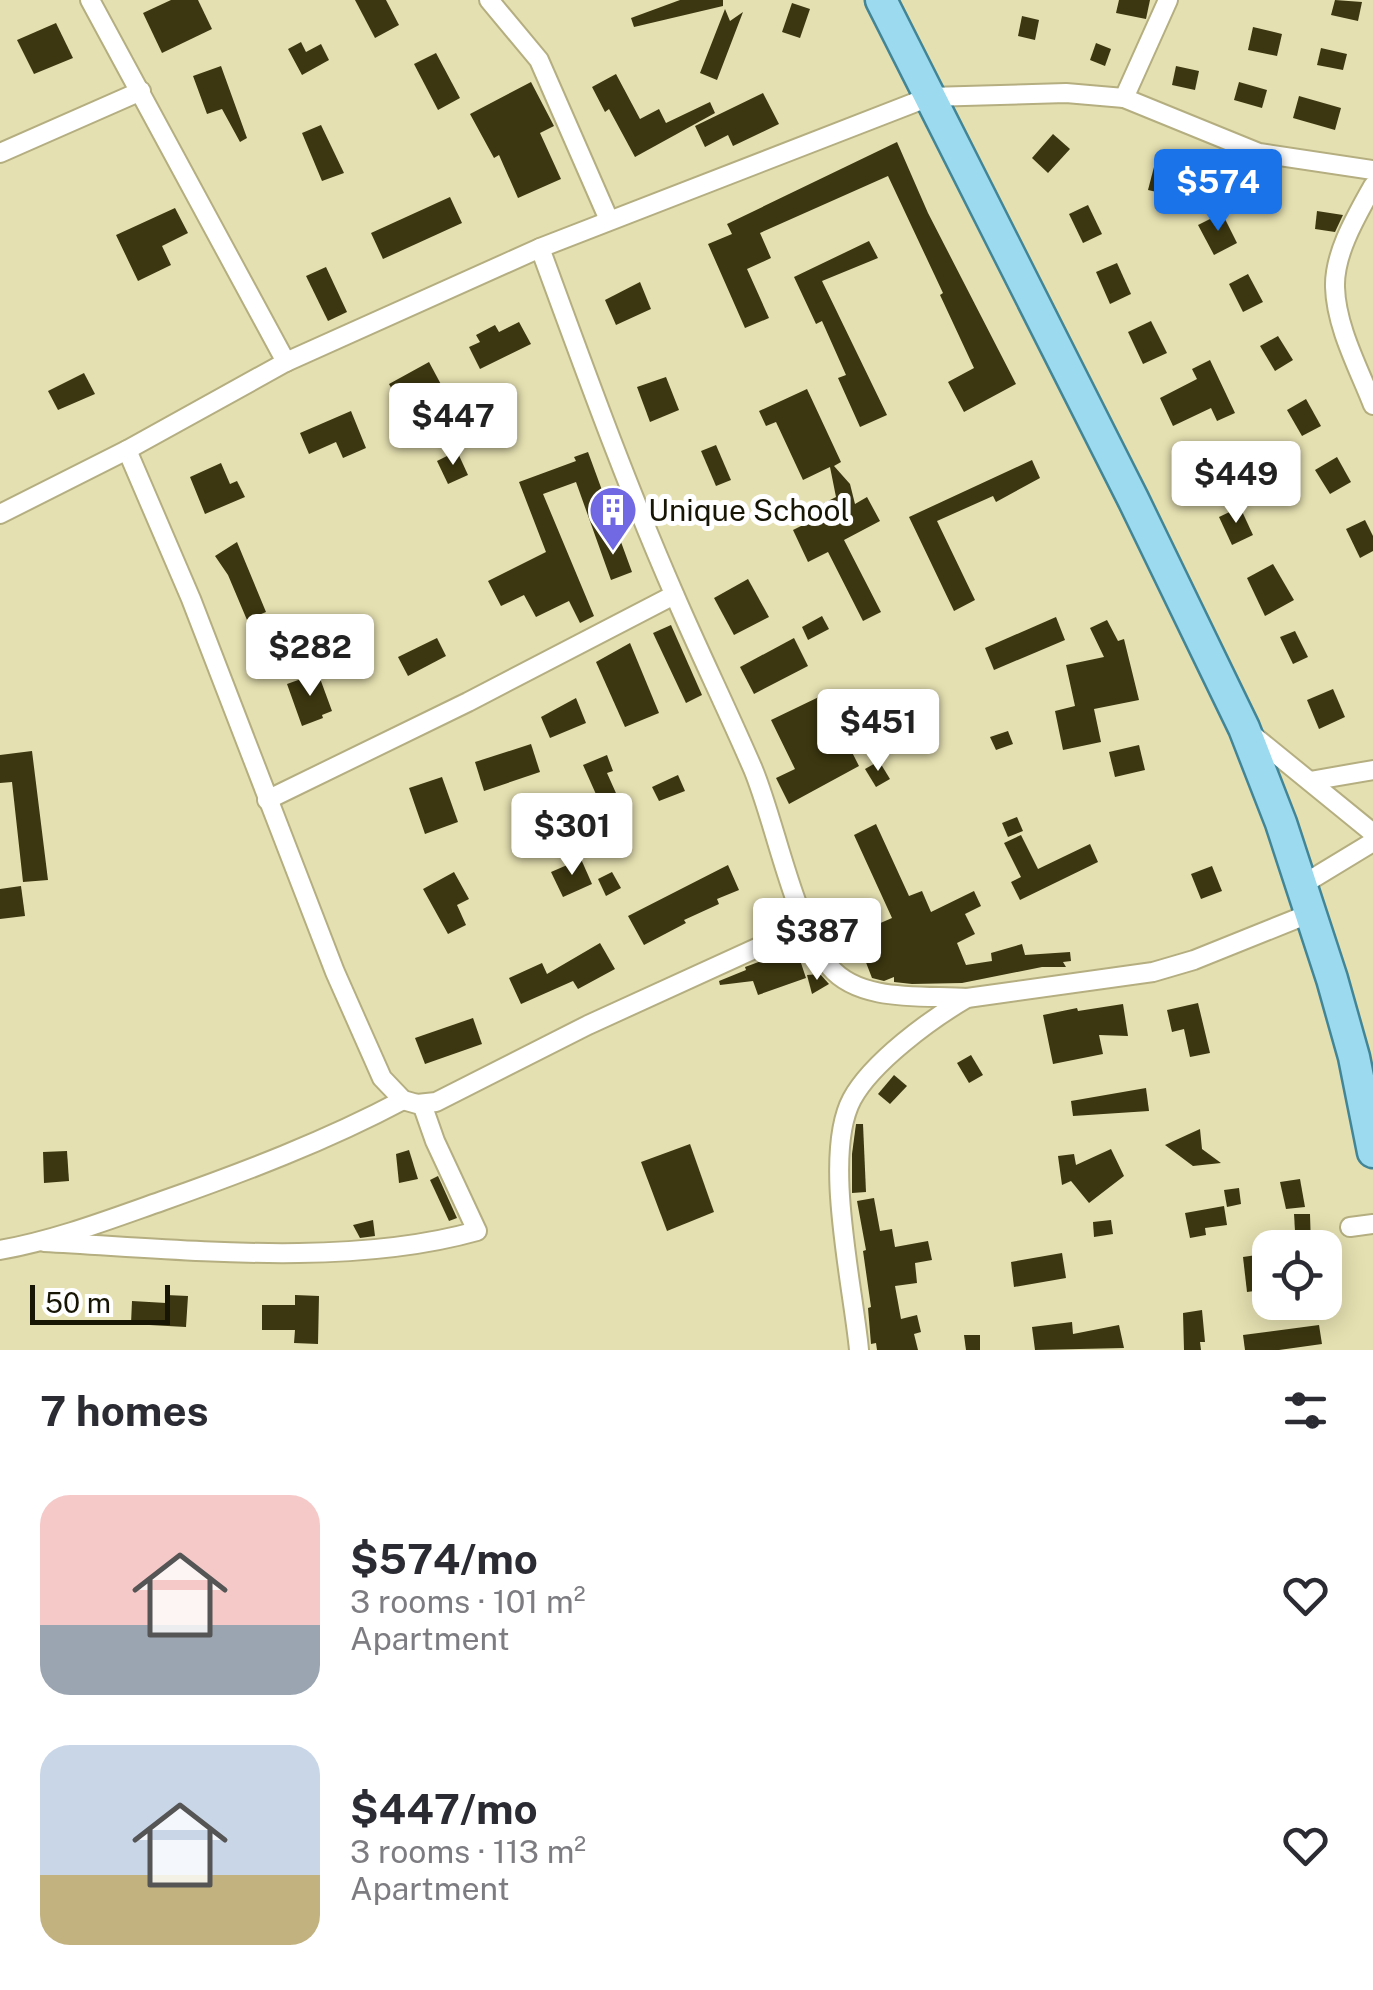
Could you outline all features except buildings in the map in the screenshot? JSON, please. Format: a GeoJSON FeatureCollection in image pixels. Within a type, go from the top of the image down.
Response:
{"type":"FeatureCollection","features":[{"type":"Feature","properties":{"kind":"main road"},"geometry":{"type":"LineString","coordinates":[[881,0],[1244,728],[1307,899],[1354,1056],[1373,1152]]}},
{"type":"Feature","properties":{"kind":"street"},"geometry":{"type":"LineString","coordinates":[[90,0],[286,362]]}},
{"type":"Feature","properties":{"kind":"street"},"geometry":{"type":"LineString","coordinates":[[488,0],[539,60],[609,220]]}},
{"type":"Feature","properties":{"kind":"street"},"geometry":{"type":"LineString","coordinates":[[1124,98],[1168,0]]}},
{"type":"Feature","properties":{"kind":"street"},"geometry":{"type":"LineString","coordinates":[[0,153],[141,91]]}},
{"type":"Feature","properties":{"kind":"street"},"geometry":{"type":"LineString","coordinates":[[0,514],[127,450],[286,362],[540,248],[929,97],[1066,94],[1124,98],[1259,153],[1373,170]]}},
{"type":"Feature","properties":{"kind":"street"},"geometry":{"type":"LineString","coordinates":[[1373,186],[1355,218],[1335,284],[1338,309],[1373,406]]}},
{"type":"Feature","properties":{"kind":"street"},"geometry":{"type":"LineString","coordinates":[[540,248],[605,427],[674,595],[753,770],[807,925],[831,968],[854,985],[883,993],[967,998],[1153,972],[1194,960],[1307,899],[1373,842]]}},
{"type":"Feature","properties":{"kind":"street"},"geometry":{"type":"LineString","coordinates":[[127,450],[191,599],[335,972],[382,1078],[403,1100],[422,1104],[453,1094],[588,1025],[807,925]]}},
{"type":"Feature","properties":{"kind":"street"},"geometry":{"type":"LineString","coordinates":[[267,800],[674,595]]}},
{"type":"Feature","properties":{"kind":"street"},"geometry":{"type":"LineString","coordinates":[[1244,728],[1373,833]]}},
{"type":"Feature","properties":{"kind":"street"},"geometry":{"type":"LineString","coordinates":[[1310,781],[1373,770]]}},
{"type":"Feature","properties":{"kind":"street"},"geometry":{"type":"LineString","coordinates":[[859,1350],[842,1202],[842,1123],[853,1096],[892,1052],[967,998]]}},
{"type":"Feature","properties":{"kind":"street"},"geometry":{"type":"LineString","coordinates":[[0,1250],[44,1242],[247,1171],[403,1100]]}},
{"type":"Feature","properties":{"kind":"street"},"geometry":{"type":"LineString","coordinates":[[44,1242],[228,1251],[358,1251],[398,1248],[477,1232],[422,1104]]}},
{"type":"Feature","properties":{"kind":"street"},"geometry":{"type":"LineString","coordinates":[[1350,1227],[1373,1224]]}},
{"type":"Feature","properties":{"kind":"place","name":"Unique School"},"geometry":{"type":"Point","coordinates":[613,552]}}]}
